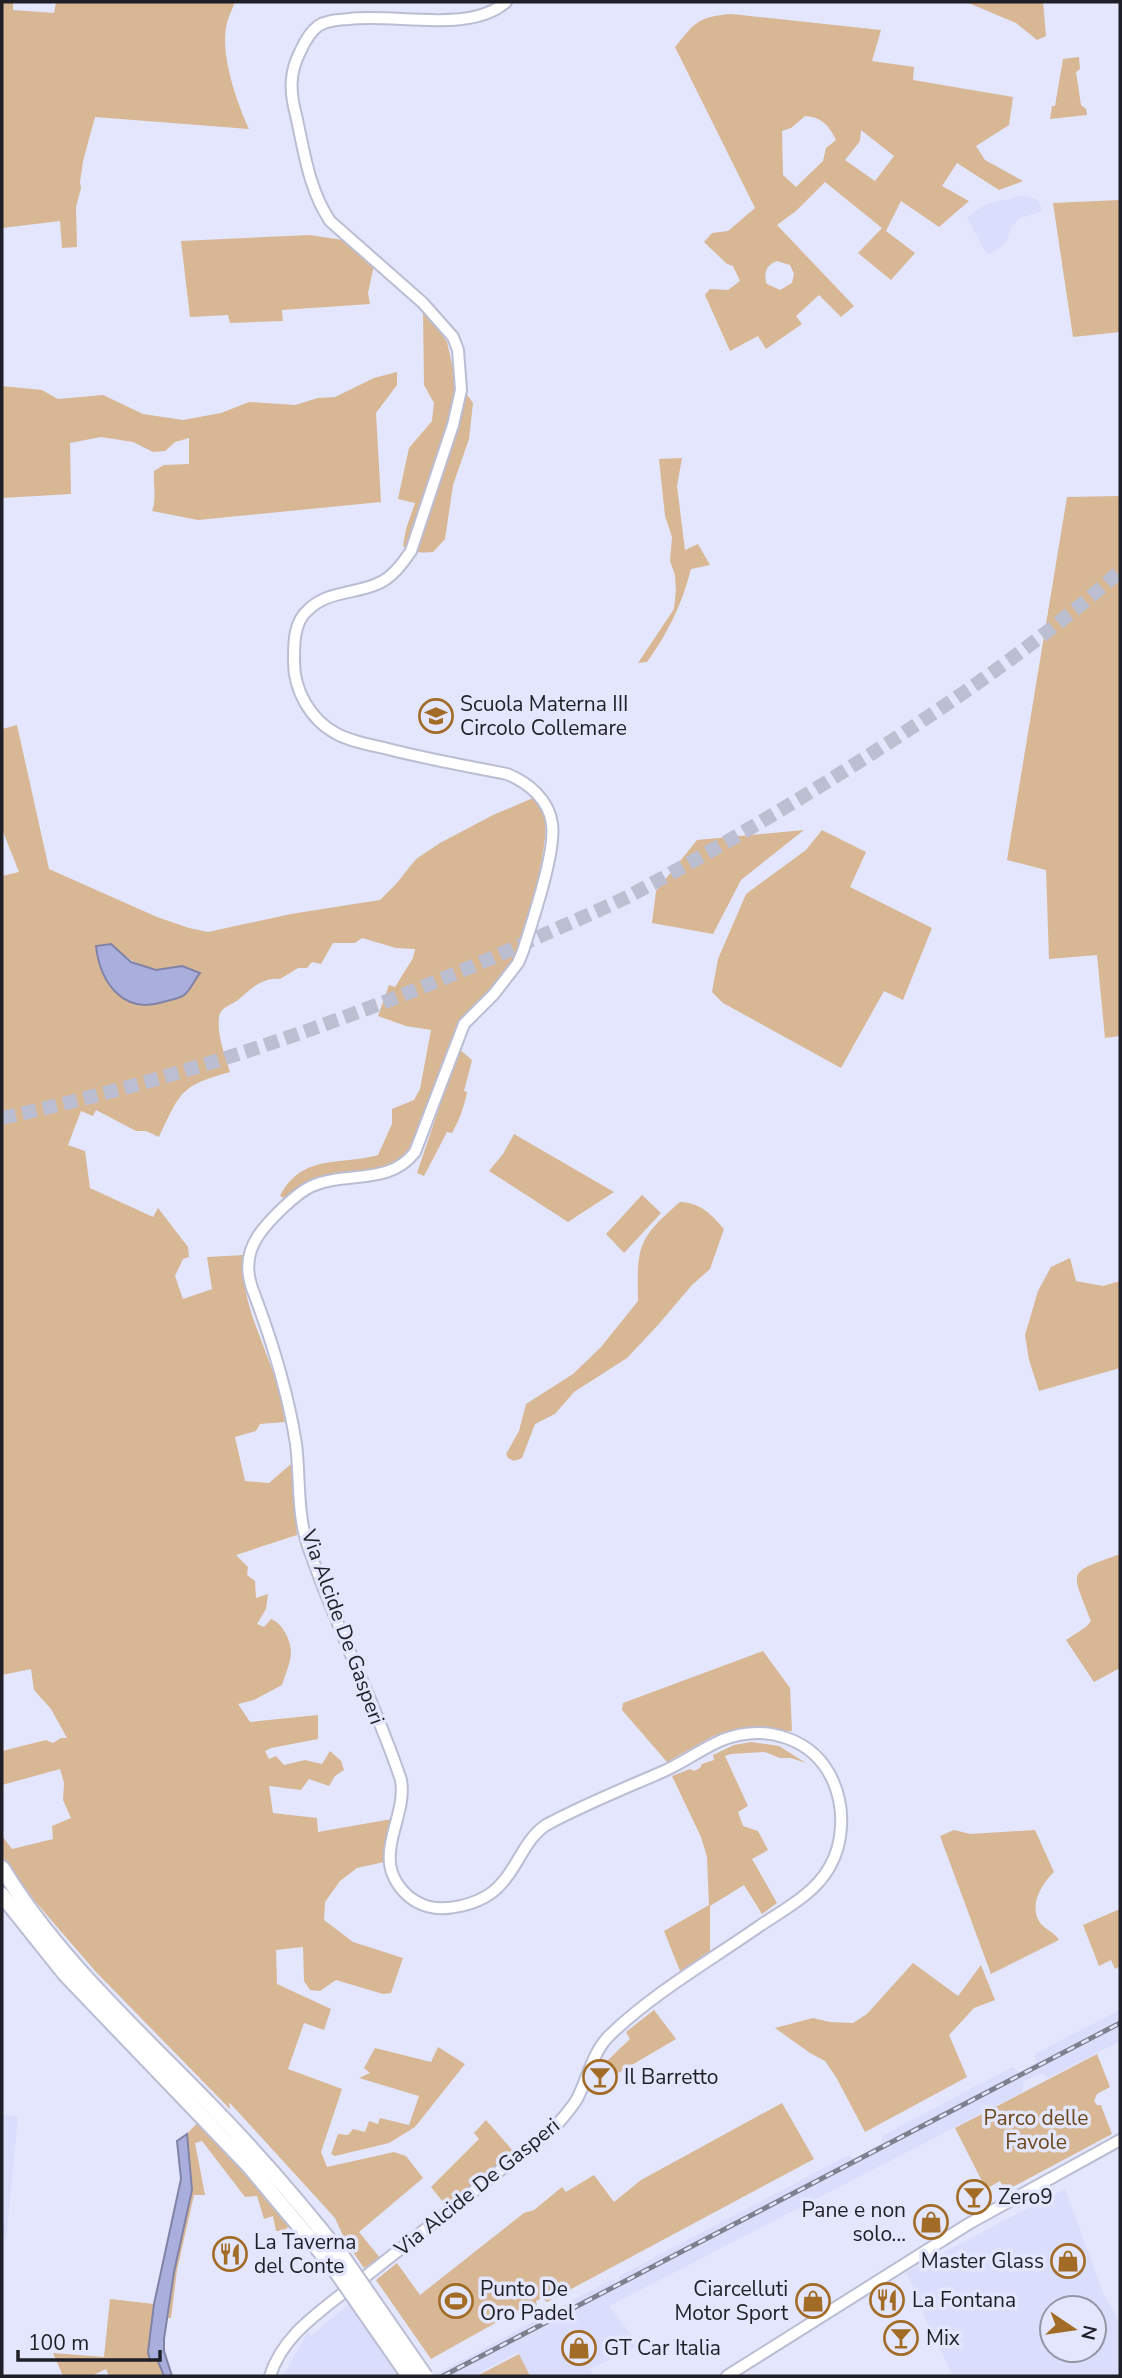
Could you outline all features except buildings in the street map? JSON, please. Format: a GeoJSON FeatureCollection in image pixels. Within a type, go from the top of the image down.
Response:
{"type":"FeatureCollection","features":[{"type":"Feature","properties":{"kind":"highway"},"geometry":{"type":"LineString","coordinates":[[2,1868],[48,1944]]}},
{"type":"Feature","properties":{"kind":"highway"},"geometry":{"type":"LineString","coordinates":[[2,1895],[48,1944],[103,1995],[217,2122],[270,2189],[339,2264],[425,2376]]}},
{"type":"Feature","properties":{"kind":"highway"},"geometry":{"type":"LineString","coordinates":[[339,2264],[409,2376]]}},
{"type":"Feature","properties":{"kind":"street","name":"Via Alcide De Gasperi"},"geometry":{"type":"LineString","coordinates":[[366,2276],[554,2128],[577,2099],[601,2046],[611,2034],[654,1999],[814,1888],[834,1859],[841,1828],[838,1795],[831,1777],[819,1759],[795,1741],[754,1732],[720,1741],[672,1768],[546,1825],[530,1838],[500,1886],[478,1899],[454,1908],[440,1909],[422,1905],[407,1895],[396,1881],[390,1862],[401,1800],[401,1780],[307,1542],[289,1410],[271,1339],[248,1279],[248,1259],[256,1240],[301,1192],[328,1181],[387,1172],[403,1164],[415,1152],[464,1024],[494,994],[518,963],[548,859],[552,824],[549,814],[534,790],[521,780],[507,774],[404,754],[336,734],[324,726],[304,701],[293,665],[296,630],[306,611],[316,602],[338,593],[376,584],[395,571],[411,551],[453,425],[461,390],[461,365],[453,337],[423,303],[330,221],[320,206],[314,192],[293,104],[293,70],[310,35],[315,28],[328,21],[362,17],[462,18],[487,13],[506,2]]}},
{"type":"Feature","properties":{"kind":"street"},"geometry":{"type":"LineString","coordinates":[[727,2376],[970,2223],[1120,2140]]}},
{"type":"Feature","properties":{"kind":"street"},"geometry":{"type":"LineString","coordinates":[[270,2376],[290,2339],[344,2293]]}},
{"type":"Feature","properties":{"kind":"shaded area"},"geometry":{"type":"Polygon","coordinates":[[[1022,196],[1037,199],[1043,211],[1020,218],[1011,227],[1006,242],[987,255],[967,217],[986,204],[1022,196]]]}},
{"type":"Feature","properties":{"kind":"shaded area","name":"Scuola Materna III Circolo Collemare"},"geometry":{"type":"Polygon","coordinates":[[[447,702],[453,722],[425,731],[418,711],[447,702]]]}},
{"type":"Feature","properties":{"kind":"shaded area"},"geometry":{"type":"Polygon","coordinates":[[[111,944],[131,962],[156,970],[182,966],[200,973],[182,996],[149,1005],[137,1004],[116,993],[103,972],[96,946],[111,944]]]}},
{"type":"Feature","properties":{"kind":"shaded area"},"geometry":{"type":"Polygon","coordinates":[[[1120,2010],[1120,2041],[1048,2078],[1042,2073],[1023,2082],[1023,2092],[609,2306],[639,2345],[590,2369],[594,2376],[530,2376],[518,2352],[473,2376],[433,2376],[612,2279],[616,2282],[619,2276],[849,2155],[854,2159],[882,2144],[882,2136],[1012,2067],[1018,2072],[1036,2063],[1035,2054],[1120,2010]]]}},
{"type":"Feature","properties":{"kind":"shaded area"},"geometry":{"type":"Polygon","coordinates":[[[2,2115],[18,2116],[6,2239],[2,2239],[2,2115]]]}},
{"type":"Feature","properties":{"kind":"shaded area"},"geometry":{"type":"Polygon","coordinates":[[[187,2134],[192,2190],[174,2272],[164,2339],[164,2351],[172,2376],[164,2376],[157,2359],[150,2361],[148,2352],[154,2304],[181,2179],[177,2141],[187,2134]]]}},
{"type":"Feature","properties":{"kind":"shaded area"},"geometry":{"type":"Polygon","coordinates":[[[1065,2189],[1104,2294],[1038,2294],[1038,2364],[1108,2364],[1108,2302],[1120,2322],[1120,2376],[953,2376],[922,2312],[924,2310],[906,2272],[1065,2189]]]}},
{"type":"Feature","properties":{"kind":"shaded area"},"geometry":{"type":"Polygon","coordinates":[[[350,2303],[399,2376],[283,2376],[308,2332],[311,2336],[350,2303]]]}},
{"type":"Feature","properties":{"kind":"green space"},"geometry":{"type":"Polygon","coordinates":[[[2,2],[13,2],[13,10],[54,13],[56,2],[235,2],[227,25],[226,52],[235,93],[249,129],[95,117],[83,161],[76,207],[77,247],[62,248],[60,221],[2,228],[2,2]]]}},
{"type":"Feature","properties":{"kind":"green space"},"geometry":{"type":"Polygon","coordinates":[[[966,2],[1043,2],[1046,36],[1037,40],[1016,23],[966,2]]]}},
{"type":"Feature","properties":{"kind":"green space"},"geometry":{"type":"Polygon","coordinates":[[[720,15],[881,30],[872,61],[914,67],[913,80],[1013,97],[1009,125],[976,146],[985,160],[1023,181],[999,190],[957,163],[942,186],[969,201],[939,227],[901,201],[886,231],[915,253],[891,280],[858,253],[882,228],[825,182],[796,211],[777,225],[854,306],[841,317],[819,295],[796,316],[802,324],[766,349],[758,336],[730,351],[705,295],[710,289],[728,290],[740,281],[733,266],[727,264],[704,242],[712,233],[728,231],[755,208],[675,47],[698,22],[720,15]],[[805,116],[791,128],[782,131],[783,175],[796,187],[823,161],[826,148],[836,140],[824,123],[805,116]],[[861,130],[860,141],[845,160],[875,181],[894,156],[861,130]],[[777,261],[766,270],[767,284],[780,290],[792,283],[794,274],[790,265],[777,261]]]}},
{"type":"Feature","properties":{"kind":"green space"},"geometry":{"type":"Polygon","coordinates":[[[1079,57],[1080,69],[1076,72],[1081,105],[1086,109],[1087,115],[1050,119],[1052,106],[1055,106],[1063,59],[1079,57]]]}},
{"type":"Feature","properties":{"kind":"green space"},"geometry":{"type":"Polygon","coordinates":[[[1120,200],[1120,332],[1073,337],[1053,203],[1120,200]]]}},
{"type":"Feature","properties":{"kind":"green space"},"geometry":{"type":"Polygon","coordinates":[[[310,235],[349,241],[374,265],[368,293],[370,304],[282,310],[283,321],[230,323],[228,315],[190,317],[181,241],[310,235]]]}},
{"type":"Feature","properties":{"kind":"green space"},"geometry":{"type":"Polygon","coordinates":[[[423,308],[447,342],[455,378],[473,403],[469,439],[453,485],[445,539],[433,552],[413,551],[403,546],[415,503],[398,499],[409,448],[432,421],[434,403],[424,385],[423,308]]]}},
{"type":"Feature","properties":{"kind":"green space"},"geometry":{"type":"Polygon","coordinates":[[[397,372],[397,385],[376,413],[381,502],[198,520],[152,511],[155,496],[154,471],[164,465],[189,464],[189,438],[175,442],[165,451],[153,452],[133,442],[101,437],[70,443],[71,494],[2,498],[2,386],[42,390],[58,399],[103,395],[143,414],[183,420],[221,413],[249,402],[295,405],[318,398],[335,397],[374,378],[397,372]]]}},
{"type":"Feature","properties":{"kind":"green space"},"geometry":{"type":"Polygon","coordinates":[[[682,458],[677,486],[685,550],[698,544],[710,565],[691,569],[668,629],[647,662],[638,663],[674,609],[675,575],[670,561],[672,537],[665,516],[659,459],[682,458]]]}},
{"type":"Feature","properties":{"kind":"green space"},"geometry":{"type":"Polygon","coordinates":[[[1120,496],[1120,1036],[1105,1038],[1097,955],[1049,959],[1046,870],[1007,860],[1067,497],[1120,496]]]}},
{"type":"Feature","properties":{"kind":"green space"},"geometry":{"type":"Polygon","coordinates":[[[17,725],[49,869],[157,917],[208,932],[291,914],[380,900],[416,859],[493,815],[533,798],[544,818],[545,834],[539,872],[529,916],[511,965],[472,1011],[452,1040],[422,1128],[406,1152],[393,1162],[379,1168],[315,1179],[286,1199],[280,1196],[289,1182],[311,1167],[378,1155],[392,1124],[392,1109],[414,1100],[420,1089],[431,1030],[406,1026],[378,1016],[389,985],[395,987],[413,958],[415,949],[396,948],[362,938],[355,943],[333,943],[321,964],[312,962],[307,968],[298,968],[280,979],[262,982],[223,1009],[219,1018],[219,1032],[230,1072],[201,1082],[184,1092],[172,1109],[159,1137],[146,1131],[136,1131],[96,1110],[93,1116],[81,1111],[68,1145],[85,1151],[90,1188],[153,1217],[158,1208],[188,1247],[189,1257],[183,1259],[175,1276],[183,1299],[212,1289],[207,1257],[244,1255],[243,1270],[248,1301],[276,1381],[285,1422],[260,1424],[256,1431],[235,1437],[245,1481],[269,1483],[291,1464],[297,1535],[236,1555],[248,1567],[247,1575],[255,1581],[256,1598],[268,1594],[266,1609],[257,1624],[264,1627],[271,1619],[279,1624],[291,1647],[282,1685],[254,1700],[238,1704],[250,1722],[318,1715],[318,1739],[265,1751],[269,1759],[276,1756],[284,1765],[305,1760],[322,1764],[330,1751],[341,1761],[344,1770],[335,1776],[329,1786],[309,1779],[301,1790],[269,1786],[273,1813],[317,1818],[318,1832],[392,1819],[384,1862],[357,1868],[340,1881],[325,1902],[324,1920],[353,1942],[403,1958],[391,1993],[383,1994],[336,1980],[320,1991],[310,1990],[304,1981],[303,1947],[276,1950],[277,1984],[331,2009],[324,2030],[304,2023],[288,2069],[342,2089],[321,2152],[327,2167],[394,2152],[406,2156],[423,2178],[359,2232],[380,2258],[364,2268],[345,2240],[335,2218],[229,2102],[230,2109],[96,1972],[33,1899],[2,1856],[2,1836],[12,1849],[53,1839],[52,1826],[71,1818],[63,1800],[64,1783],[60,1769],[2,1785],[2,1751],[46,1740],[53,1743],[67,1738],[51,1709],[34,1690],[31,1669],[2,1675],[2,876],[19,872],[2,829],[2,729],[17,725]],[[111,944],[102,973],[199,973],[180,968],[148,968],[131,960],[111,944]]]}},
{"type":"Feature","properties":{"kind":"green space"},"geometry":{"type":"Polygon","coordinates":[[[804,830],[741,880],[713,934],[652,923],[656,891],[697,840],[804,830]]]}},
{"type":"Feature","properties":{"kind":"green space"},"geometry":{"type":"Polygon","coordinates":[[[822,830],[866,852],[850,887],[932,928],[903,1000],[884,991],[841,1068],[723,1003],[712,992],[718,959],[746,894],[806,850],[822,830]]]}},
{"type":"Feature","properties":{"kind":"green space"},"geometry":{"type":"Polygon","coordinates":[[[459,1049],[472,1060],[464,1091],[467,1092],[465,1103],[452,1133],[447,1132],[424,1176],[417,1173],[459,1049]]]}},
{"type":"Feature","properties":{"kind":"green space"},"geometry":{"type":"Polygon","coordinates":[[[514,1134],[614,1192],[568,1222],[489,1171],[514,1134]]]}},
{"type":"Feature","properties":{"kind":"green space"},"geometry":{"type":"Polygon","coordinates":[[[642,1195],[661,1213],[624,1253],[606,1234],[642,1195]]]}},
{"type":"Feature","properties":{"kind":"green space"},"geometry":{"type":"Polygon","coordinates":[[[680,1202],[705,1210],[724,1229],[710,1269],[692,1285],[627,1358],[574,1392],[555,1414],[535,1424],[522,1458],[514,1461],[508,1458],[506,1454],[519,1431],[526,1404],[573,1374],[601,1347],[638,1301],[638,1268],[642,1245],[655,1225],[680,1202]]]}},
{"type":"Feature","properties":{"kind":"green space"},"geometry":{"type":"Polygon","coordinates":[[[1070,1258],[1076,1281],[1103,1286],[1120,1281],[1120,1368],[1039,1391],[1029,1360],[1025,1335],[1038,1291],[1051,1267],[1070,1258]]]}},
{"type":"Feature","properties":{"kind":"green space"},"geometry":{"type":"Polygon","coordinates":[[[1120,1554],[1120,1668],[1094,1682],[1066,1640],[1091,1621],[1077,1582],[1078,1575],[1090,1565],[1120,1554]]]}},
{"type":"Feature","properties":{"kind":"green space"},"geometry":{"type":"Polygon","coordinates":[[[763,1651],[790,1688],[792,1731],[727,1732],[713,1736],[667,1762],[622,1710],[623,1703],[763,1651]]]}},
{"type":"Feature","properties":{"kind":"green space"},"geometry":{"type":"Polygon","coordinates":[[[751,1742],[779,1746],[806,1763],[765,1752],[725,1756],[748,1806],[738,1812],[743,1826],[758,1831],[768,1850],[752,1859],[777,1903],[762,1914],[744,1885],[710,1906],[710,1951],[680,1971],[664,1931],[709,1905],[707,1857],[701,1837],[672,1776],[690,1769],[694,1771],[702,1764],[714,1760],[713,1755],[734,1745],[751,1742]]]}},
{"type":"Feature","properties":{"kind":"green space"},"geometry":{"type":"Polygon","coordinates":[[[954,1830],[970,1834],[1035,1830],[1054,1872],[1041,1890],[1036,1911],[1042,1925],[1059,1940],[991,1974],[940,1836],[954,1830]]]}},
{"type":"Feature","properties":{"kind":"green space"},"geometry":{"type":"Polygon","coordinates":[[[1120,1909],[1120,1966],[1115,1969],[1111,1960],[1099,1966],[1083,1925],[1120,1909]]]}},
{"type":"Feature","properties":{"kind":"green space"},"geometry":{"type":"Polygon","coordinates":[[[913,1963],[958,1996],[981,1965],[995,2000],[974,2008],[949,2035],[967,2077],[865,2132],[825,2061],[775,2028],[813,2018],[853,2023],[867,2014],[913,1963]]]}},
{"type":"Feature","properties":{"kind":"green space"},"geometry":{"type":"Polygon","coordinates":[[[654,2010],[676,2039],[613,2076],[609,2071],[613,2069],[607,2061],[630,2039],[626,2032],[654,2010]]]}},
{"type":"Feature","properties":{"kind":"green space"},"geometry":{"type":"Polygon","coordinates":[[[438,2047],[465,2064],[415,2127],[389,2143],[335,2156],[331,2154],[338,2134],[348,2135],[353,2129],[365,2132],[369,2121],[378,2124],[380,2118],[409,2125],[419,2096],[359,2078],[370,2073],[364,2068],[375,2048],[431,2062],[438,2047]]]}},
{"type":"Feature","properties":{"kind":"green space","name":"Parco delle Favole"},"geometry":{"type":"Polygon","coordinates":[[[1097,2054],[1110,2087],[1097,2094],[1094,2101],[1101,2105],[1112,2134],[1005,2191],[1000,2181],[986,2189],[955,2128],[1097,2054]]]}},
{"type":"Feature","properties":{"kind":"green space"},"geometry":{"type":"Polygon","coordinates":[[[782,2103],[814,2159],[547,2302],[542,2298],[536,2301],[537,2307],[528,2312],[524,2307],[431,2359],[376,2280],[397,2263],[420,2295],[524,2213],[534,2210],[562,2187],[566,2192],[594,2175],[614,2202],[641,2180],[782,2103]]]}},
{"type":"Feature","properties":{"kind":"green space"},"geometry":{"type":"Polygon","coordinates":[[[486,2120],[514,2152],[448,2208],[431,2187],[479,2139],[474,2133],[486,2120]]]}},
{"type":"Feature","properties":{"kind":"green space"},"geometry":{"type":"Polygon","coordinates":[[[198,2122],[289,2226],[284,2231],[276,2231],[273,2216],[264,2219],[257,2196],[245,2197],[202,2141],[195,2143],[205,2195],[194,2195],[177,2270],[171,2318],[168,2318],[174,2272],[192,2190],[187,2134],[198,2122]]]}},
{"type":"Feature","properties":{"kind":"green space"},"geometry":{"type":"Polygon","coordinates":[[[110,2299],[154,2304],[149,2358],[150,2361],[157,2359],[164,2376],[109,2376],[106,2369],[91,2376],[63,2376],[53,2353],[104,2357],[110,2299]]]}},
{"type":"Feature","properties":{"kind":"green space"},"geometry":{"type":"Polygon","coordinates":[[[519,2354],[530,2376],[477,2376],[519,2354]]]}},
{"type":"Feature","properties":{"kind":"tunnel"},"geometry":{"type":"LineString","coordinates":[[2,1118],[141,1083],[278,1041],[413,991],[620,900],[752,827],[903,733],[1030,645],[1120,571]]}},
{"type":"Feature","properties":{"kind":"railway"},"geometry":{"type":"LineString","coordinates":[[443,2376],[1120,2023]]}},
{"type":"Feature","properties":{"kind":"place","name":"Scuola Materna III Circolo Collemare"},"geometry":{"type":"Point","coordinates":[436,716]}},
{"type":"Feature","properties":{"kind":"place","name":"Il Barretto"},"geometry":{"type":"Point","coordinates":[600,2077]}},
{"type":"Feature","properties":{"kind":"place","name":"Zero9"},"geometry":{"type":"Point","coordinates":[974,2197]}},
{"type":"Feature","properties":{"kind":"place","name":"Pane e non solo..."},"geometry":{"type":"Point","coordinates":[931,2222]}},
{"type":"Feature","properties":{"kind":"place","name":"La Taverna del Conte"},"geometry":{"type":"Point","coordinates":[230,2254]}},
{"type":"Feature","properties":{"kind":"place","name":"Master Glass"},"geometry":{"type":"Point","coordinates":[1068,2261]}},
{"type":"Feature","properties":{"kind":"place","name":"La Fontana"},"geometry":{"type":"Point","coordinates":[887,2300]}},
{"type":"Feature","properties":{"kind":"place","name":"Punto De Oro Padel"},"geometry":{"type":"Point","coordinates":[456,2301]}},
{"type":"Feature","properties":{"kind":"place","name":"Ciarcelluti Motor Sport"},"geometry":{"type":"Point","coordinates":[813,2301]}},
{"type":"Feature","properties":{"kind":"place","name":"Mix"},"geometry":{"type":"Point","coordinates":[901,2338]}},
{"type":"Feature","properties":{"kind":"place","name":"GT Car Italia"},"geometry":{"type":"Point","coordinates":[579,2348]}}]}
